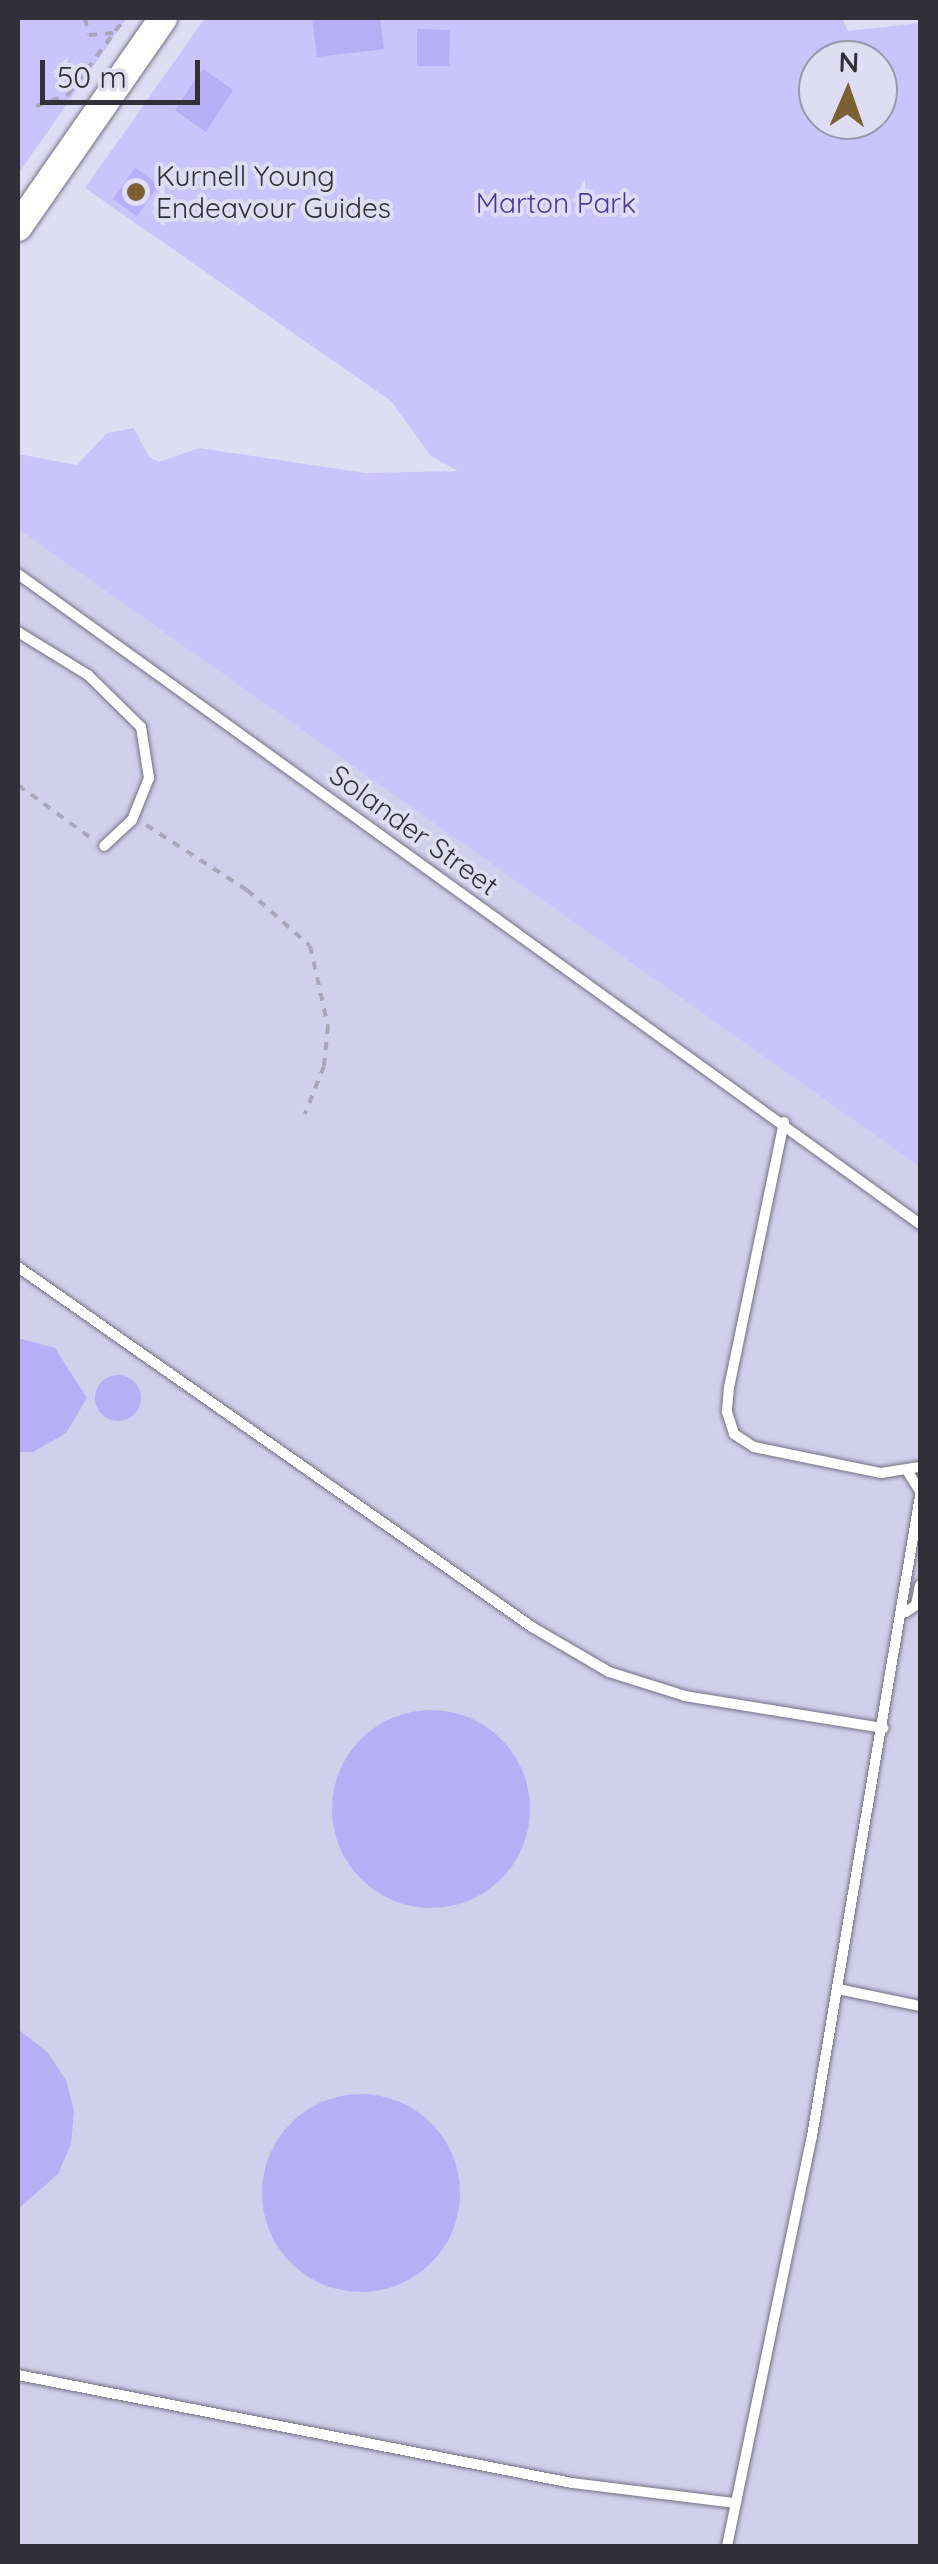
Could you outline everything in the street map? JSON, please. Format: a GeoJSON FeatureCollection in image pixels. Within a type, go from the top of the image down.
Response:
{"type":"FeatureCollection","features":[{"type":"Feature","properties":{"kind":"main road"},"geometry":{"type":"LineString","coordinates":[[18,227],[162,18]]}},
{"type":"Feature","properties":{"kind":"lane","name":"Solander Street"},"geometry":{"type":"LineString","coordinates":[[18,574],[784,1122],[920,1224]]}},
{"type":"Feature","properties":{"kind":"lane"},"geometry":{"type":"LineString","coordinates":[[18,632],[88,675],[141,726],[149,778],[132,820],[104,846]]}},
{"type":"Feature","properties":{"kind":"lane"},"geometry":{"type":"LineString","coordinates":[[727,2546],[838,1989],[906,1612],[901,1602],[920,1494],[916,1471],[754,1448],[734,1434],[726,1412],[729,1387],[784,1122]]}},
{"type":"Feature","properties":{"kind":"lane"},"geometry":{"type":"LineString","coordinates":[[18,1267],[532,1627],[610,1672],[686,1696],[884,1728]]}},
{"type":"Feature","properties":{"kind":"lane"},"geometry":{"type":"LineString","coordinates":[[906,1612],[916,1605],[920,1585]]}},
{"type":"Feature","properties":{"kind":"lane"},"geometry":{"type":"LineString","coordinates":[[838,1989],[920,2006]]}},
{"type":"Feature","properties":{"kind":"lane"},"geometry":{"type":"LineString","coordinates":[[18,2375],[572,2482],[734,2503]]}},
{"type":"Feature","properties":{"kind":"path"},"geometry":{"type":"LineString","coordinates":[[84,18],[88,34],[114,33]]}},
{"type":"Feature","properties":{"kind":"path"},"geometry":{"type":"LineString","coordinates":[[36,106],[68,94],[125,18]]}},
{"type":"Feature","properties":{"kind":"path"},"geometry":{"type":"LineString","coordinates":[[18,786],[104,846]]}},
{"type":"Feature","properties":{"kind":"path"},"geometry":{"type":"LineString","coordinates":[[132,820],[163,832],[247,890],[310,946],[328,1026],[324,1066],[305,1114]]}},
{"type":"Feature","properties":{"kind":"shaded area"},"geometry":{"type":"Polygon","coordinates":[[[18,529],[920,1167],[920,2546],[18,2546],[18,529]]]}},
{"type":"Feature","properties":{"kind":"green space"},"geometry":{"type":"Polygon","coordinates":[[[19,18],[127,18],[18,174],[18,37],[19,18]]]}},
{"type":"Feature","properties":{"kind":"green space","name":"Marton Park"},"geometry":{"type":"Polygon","coordinates":[[[205,18],[842,18],[848,31],[920,23],[920,1167],[18,529],[18,454],[77,465],[107,433],[134,428],[149,457],[159,462],[199,448],[365,473],[458,471],[431,456],[391,401],[85,188],[205,18]]]}},
{"type":"Feature","properties":{"kind":"building"},"geometry":{"type":"Polygon","coordinates":[[[312,18],[380,18],[384,49],[317,57],[312,18]]]}},
{"type":"Feature","properties":{"kind":"building"},"geometry":{"type":"Polygon","coordinates":[[[417,29],[450,30],[449,66],[417,66],[417,29]]]}},
{"type":"Feature","properties":{"kind":"building"},"geometry":{"type":"Polygon","coordinates":[[[203,69],[233,90],[206,132],[175,110],[203,69]]]}},
{"type":"Feature","properties":{"kind":"building","name":"Kurnell Young Endeavour Guides"},"geometry":{"type":"Polygon","coordinates":[[[135,168],[159,185],[137,216],[113,199],[135,168]]]}},
{"type":"Feature","properties":{"kind":"building"},"geometry":{"type":"Polygon","coordinates":[[[18,1338],[55,1348],[87,1398],[66,1433],[33,1452],[18,1452],[18,1338]]]}},
{"type":"Feature","properties":{"kind":"building"},"geometry":{"type":"Polygon","coordinates":[[[118,1375],[134,1382],[141,1398],[134,1414],[118,1421],[102,1414],[95,1398],[102,1382],[118,1375]]]}},
{"type":"Feature","properties":{"kind":"building"},"geometry":{"type":"Polygon","coordinates":[[[431,1710],[469,1717],[501,1739],[523,1771],[530,1809],[523,1847],[501,1879],[469,1901],[431,1908],[393,1901],[361,1879],[339,1847],[332,1809],[339,1771],[361,1739],[393,1717],[431,1710]]]}},
{"type":"Feature","properties":{"kind":"building"},"geometry":{"type":"Polygon","coordinates":[[[18,2029],[47,2052],[66,2080],[74,2111],[71,2144],[58,2174],[18,2209],[18,2029]]]}},
{"type":"Feature","properties":{"kind":"building"},"geometry":{"type":"Polygon","coordinates":[[[361,2094],[399,2102],[431,2123],[452,2155],[460,2193],[452,2231],[431,2263],[399,2284],[361,2292],[323,2284],[291,2263],[270,2231],[262,2193],[270,2155],[291,2123],[323,2102],[361,2094]]]}},
{"type":"Feature","properties":{"kind":"place","name":"Kurnell Young Endeavour Guides"},"geometry":{"type":"Point","coordinates":[136,192]}}]}
